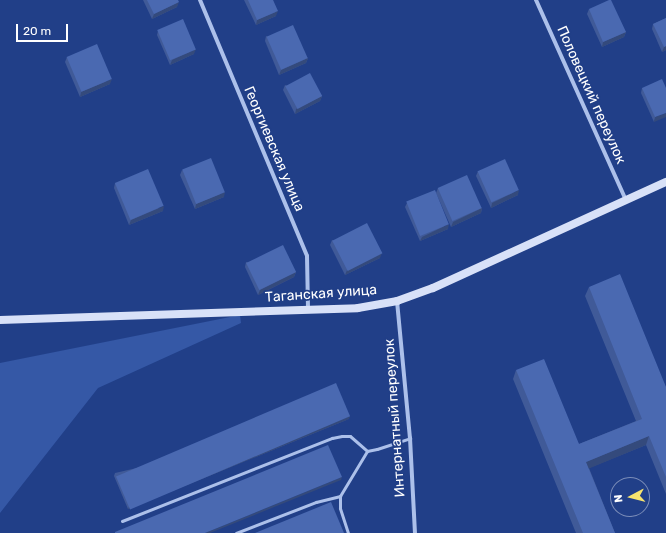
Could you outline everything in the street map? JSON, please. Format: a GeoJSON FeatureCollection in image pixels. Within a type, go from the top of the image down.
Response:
{"type":"FeatureCollection","features":[{"type":"Feature","properties":{"kind":"street","name":"Георгиевская улица"},"geometry":{"type":"LineString","coordinates":[[200,0],[307,256],[308,310]]}},
{"type":"Feature","properties":{"kind":"street","name":"Половецкий переулок"},"geometry":{"type":"LineString","coordinates":[[536,0],[626,200]]}},
{"type":"Feature","properties":{"kind":"street","name":"Таганская улица"},"geometry":{"type":"LineString","coordinates":[[0,320],[358,308],[397,301],[433,288],[666,182]]}},
{"type":"Feature","properties":{"kind":"street","name":"Интернатный переулок"},"geometry":{"type":"LineString","coordinates":[[397,301],[410,438],[415,533]]}},
{"type":"Feature","properties":{"kind":"lane"},"geometry":{"type":"LineString","coordinates":[[122,521],[332,438],[350,436],[367,451]]}},
{"type":"Feature","properties":{"kind":"lane"},"geometry":{"type":"LineString","coordinates":[[348,533],[340,508],[340,496],[367,451],[410,438]]}},
{"type":"Feature","properties":{"kind":"lane"},"geometry":{"type":"LineString","coordinates":[[236,533],[316,502],[340,496]]}},
{"type":"Feature","properties":{"kind":"shaded area"},"geometry":{"type":"Polygon","coordinates":[[[240,315],[241,323],[98,388],[0,513],[0,363],[240,315]]]}},
{"type":"Feature","properties":{"kind":"building"},"geometry":{"type":"Polygon","coordinates":[[[147,0],[178,0],[179,2],[154,14],[147,0]]]}},
{"type":"Feature","properties":{"kind":"building"},"geometry":{"type":"Polygon","coordinates":[[[248,0],[273,0],[278,11],[257,20],[248,0]]]}},
{"type":"Feature","properties":{"kind":"building"},"geometry":{"type":"Polygon","coordinates":[[[611,0],[626,32],[603,42],[589,9],[611,0]]]}},
{"type":"Feature","properties":{"kind":"building"},"geometry":{"type":"Polygon","coordinates":[[[666,18],[666,46],[664,47],[653,24],[666,18]]]}},
{"type":"Feature","properties":{"kind":"building"},"geometry":{"type":"Polygon","coordinates":[[[183,19],[196,49],[170,60],[157,30],[183,19]]]}},
{"type":"Feature","properties":{"kind":"building"},"geometry":{"type":"Polygon","coordinates":[[[293,25],[308,58],[281,70],[267,37],[293,25]]]}},
{"type":"Feature","properties":{"kind":"building"},"geometry":{"type":"Polygon","coordinates":[[[97,44],[112,79],[81,92],[67,57],[97,44]]]}},
{"type":"Feature","properties":{"kind":"building"},"geometry":{"type":"Polygon","coordinates":[[[310,73],[322,96],[297,109],[285,86],[310,73]]]}},
{"type":"Feature","properties":{"kind":"building"},"geometry":{"type":"Polygon","coordinates":[[[662,79],[666,88],[666,113],[655,117],[642,88],[662,79]]]}},
{"type":"Feature","properties":{"kind":"building"},"geometry":{"type":"Polygon","coordinates":[[[211,158],[225,192],[196,204],[182,170],[211,158]]]}},
{"type":"Feature","properties":{"kind":"building"},"geometry":{"type":"Polygon","coordinates":[[[505,159],[519,190],[491,202],[478,171],[505,159]]]}},
{"type":"Feature","properties":{"kind":"building"},"geometry":{"type":"Polygon","coordinates":[[[148,169],[164,206],[130,220],[115,183],[148,169]]]}},
{"type":"Feature","properties":{"kind":"building"},"geometry":{"type":"Polygon","coordinates":[[[467,175],[482,208],[452,221],[438,188],[467,175]]]}},
{"type":"Feature","properties":{"kind":"building"},"geometry":{"type":"Polygon","coordinates":[[[435,190],[449,224],[420,236],[406,202],[435,190]]]}},
{"type":"Feature","properties":{"kind":"building"},"geometry":{"type":"Polygon","coordinates":[[[367,223],[382,253],[348,271],[332,241],[367,223]]]}},
{"type":"Feature","properties":{"kind":"building"},"geometry":{"type":"Polygon","coordinates":[[[283,245],[296,272],[259,290],[246,263],[283,245]]]}},
{"type":"Feature","properties":{"kind":"building"},"geometry":{"type":"Polygon","coordinates":[[[620,274],[666,387],[666,477],[649,436],[586,462],[615,533],[583,533],[516,370],[544,359],[579,444],[642,419],[589,287],[620,274]]]}},
{"type":"Feature","properties":{"kind":"building"},"geometry":{"type":"Polygon","coordinates":[[[336,383],[350,416],[130,510],[116,476],[336,383]]]}},
{"type":"Feature","properties":{"kind":"building"},"geometry":{"type":"Polygon","coordinates":[[[328,445],[342,477],[205,533],[115,533],[115,532],[328,445]]]}},
{"type":"Feature","properties":{"kind":"building"},"geometry":{"type":"Polygon","coordinates":[[[331,502],[344,533],[255,533],[331,502]]]}}]}
